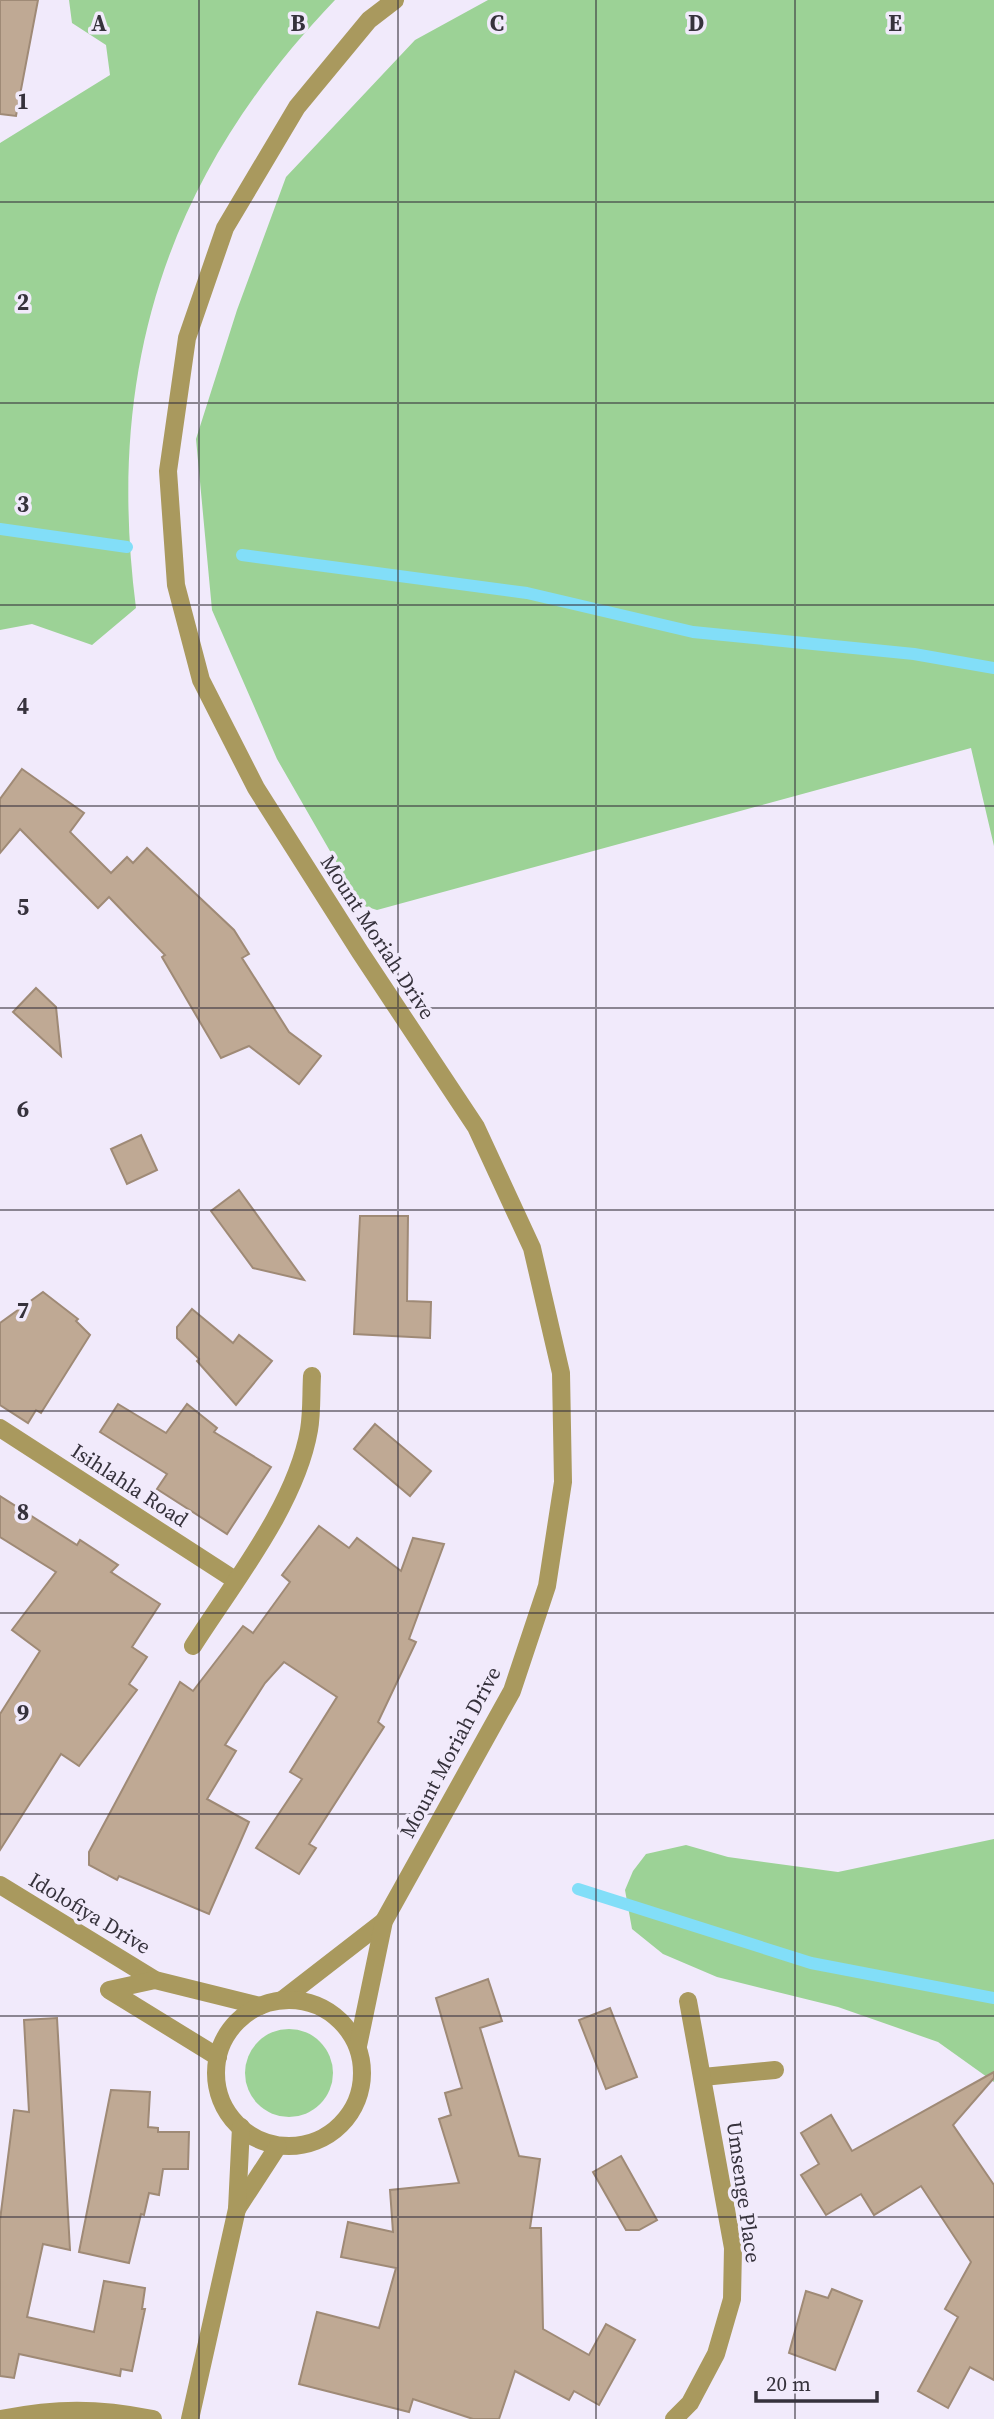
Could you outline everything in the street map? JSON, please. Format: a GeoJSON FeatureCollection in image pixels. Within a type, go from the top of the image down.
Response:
{"type":"FeatureCollection","features":[{"type":"Feature","properties":{"kind":"street","name":"Mount Moriah Drive"},"geometry":{"type":"LineString","coordinates":[[358,2046],[384,1921],[512,1691],[547,1586],[563,1482],[561,1373],[532,1248],[476,1127],[359,952],[256,788],[201,680],[176,585],[168,471],[187,338],[225,228],[297,107],[369,20],[395,0]]}},
{"type":"Feature","properties":{"kind":"street"},"geometry":{"type":"LineString","coordinates":[[193,1646],[266,1531],[301,1460],[309,1429],[312,1376]]}},
{"type":"Feature","properties":{"kind":"street","name":"Isihlahla Road"},"geometry":{"type":"LineString","coordinates":[[0,1428],[235,1580]]}},
{"type":"Feature","properties":{"kind":"street","name":"Idolofiya Drive"},"geometry":{"type":"LineString","coordinates":[[0,1885],[155,1980],[260,2006]]}},
{"type":"Feature","properties":{"kind":"street","name":"Mount Moriah Drive"},"geometry":{"type":"LineString","coordinates":[[282,2000],[384,1921]]}},
{"type":"Feature","properties":{"kind":"street","name":"Idolofiya Drive"},"geometry":{"type":"LineString","coordinates":[[155,1980],[109,1990],[218,2057]]}},
{"type":"Feature","properties":{"kind":"street","name":"Mount Moriah Drive"},"geometry":{"type":"LineString","coordinates":[[282,2000],[304,2001],[325,2009],[345,2025],[358,2046],[363,2072],[359,2096],[346,2119],[327,2136],[303,2145],[278,2146],[259,2140],[241,2127],[223,2104],[216,2080],[218,2057],[230,2029],[260,2006],[282,2000]]}},
{"type":"Feature","properties":{"kind":"street","name":"Umsenge Place"},"geometry":{"type":"LineString","coordinates":[[674,2419],[690,2403],[716,2354],[732,2299],[733,2248],[688,2001]]}},
{"type":"Feature","properties":{"kind":"street"},"geometry":{"type":"LineString","coordinates":[[703,2077],[775,2070]]}},
{"type":"Feature","properties":{"kind":"street"},"geometry":{"type":"LineString","coordinates":[[190,2419],[237,2209],[241,2127]]}},
{"type":"Feature","properties":{"kind":"street"},"geometry":{"type":"LineString","coordinates":[[237,2209],[278,2146]]}},
{"type":"Feature","properties":{"kind":"street"},"geometry":{"type":"LineString","coordinates":[[1,2419],[41,2411],[85,2408],[153,2419]]}},
{"type":"Feature","properties":{"kind":"green space"},"geometry":{"type":"Polygon","coordinates":[[[69,0],[335,0],[277,67],[229,135],[190,206],[161,280],[141,356],[130,436],[129,520],[136,608],[92,645],[32,624],[0,630],[0,143],[110,75],[106,45],[72,23],[69,0]]]}},
{"type":"Feature","properties":{"kind":"green space"},"geometry":{"type":"Polygon","coordinates":[[[488,0],[994,0],[994,846],[971,748],[377,910],[361,905],[277,759],[212,610],[196,439],[237,310],[286,177],[415,40],[488,0]]]}},
{"type":"Feature","properties":{"kind":"green space"},"geometry":{"type":"Polygon","coordinates":[[[994,1839],[994,2082],[938,2042],[838,2007],[717,1977],[663,1954],[632,1929],[625,1890],[633,1871],[646,1854],[686,1845],[728,1857],[838,1872],[994,1839]]]}},
{"type":"Feature","properties":{"kind":"green space"},"geometry":{"type":"Polygon","coordinates":[[[289,2029],[314,2036],[326,2048],[333,2073],[326,2098],[314,2110],[289,2117],[264,2110],[252,2098],[245,2073],[252,2048],[264,2036],[289,2029]]]}},
{"type":"Feature","properties":{"kind":"building"},"geometry":{"type":"Polygon","coordinates":[[[0,0],[38,0],[16,116],[0,114],[0,0]]]}},
{"type":"Feature","properties":{"kind":"building"},"geometry":{"type":"Polygon","coordinates":[[[22,769],[84,813],[70,832],[111,873],[127,857],[133,863],[147,848],[234,930],[249,954],[242,958],[289,1032],[321,1056],[299,1084],[249,1046],[221,1058],[162,957],[165,955],[109,897],[98,908],[20,829],[0,853],[0,799],[22,769]]]}},
{"type":"Feature","properties":{"kind":"building"},"geometry":{"type":"Polygon","coordinates":[[[36,988],[56,1007],[61,1056],[13,1012],[36,988]]]}},
{"type":"Feature","properties":{"kind":"building"},"geometry":{"type":"Polygon","coordinates":[[[141,1135],[157,1170],[127,1184],[111,1149],[141,1135]]]}},
{"type":"Feature","properties":{"kind":"building"},"geometry":{"type":"Polygon","coordinates":[[[239,1190],[304,1280],[253,1268],[211,1211],[239,1190]]]}},
{"type":"Feature","properties":{"kind":"building"},"geometry":{"type":"Polygon","coordinates":[[[360,1216],[408,1216],[407,1301],[431,1302],[430,1338],[354,1334],[360,1216]]]}},
{"type":"Feature","properties":{"kind":"building"},"geometry":{"type":"Polygon","coordinates":[[[43,1292],[78,1319],[76,1321],[90,1335],[41,1413],[36,1410],[28,1423],[0,1405],[0,1323],[43,1292]]]}},
{"type":"Feature","properties":{"kind":"building"},"geometry":{"type":"Polygon","coordinates":[[[192,1309],[233,1343],[239,1335],[272,1361],[236,1405],[197,1361],[199,1359],[177,1338],[177,1327],[192,1309]]]}},
{"type":"Feature","properties":{"kind":"building"},"geometry":{"type":"Polygon","coordinates":[[[118,1404],[166,1433],[187,1404],[217,1428],[214,1432],[271,1467],[227,1534],[157,1489],[167,1474],[100,1432],[118,1404]]]}},
{"type":"Feature","properties":{"kind":"building"},"geometry":{"type":"Polygon","coordinates":[[[375,1424],[431,1471],[410,1496],[354,1449],[375,1424]]]}},
{"type":"Feature","properties":{"kind":"building"},"geometry":{"type":"Polygon","coordinates":[[[0,1496],[77,1545],[80,1540],[118,1565],[111,1572],[160,1604],[132,1647],[147,1657],[129,1684],[137,1690],[79,1766],[61,1754],[0,1850],[0,1714],[40,1651],[12,1630],[56,1572],[0,1537],[0,1496]]]}},
{"type":"Feature","properties":{"kind":"building"},"geometry":{"type":"Polygon","coordinates":[[[319,1526],[349,1548],[357,1538],[401,1571],[413,1538],[444,1544],[409,1639],[416,1642],[378,1722],[384,1727],[309,1844],[316,1848],[299,1874],[256,1848],[302,1779],[290,1772],[337,1697],[284,1662],[265,1683],[225,1745],[236,1751],[207,1799],[249,1822],[209,1914],[119,1876],[117,1880],[89,1865],[89,1852],[180,1682],[193,1691],[243,1626],[253,1633],[290,1582],[282,1575],[319,1526]]]}},
{"type":"Feature","properties":{"kind":"building"},"geometry":{"type":"Polygon","coordinates":[[[488,1979],[502,2021],[480,2028],[519,2156],[540,2159],[530,2228],[541,2228],[543,2329],[589,2355],[606,2324],[635,2340],[599,2405],[574,2391],[569,2400],[515,2371],[499,2419],[473,2419],[413,2399],[409,2412],[299,2384],[317,2312],[379,2328],[396,2268],[341,2257],[348,2222],[393,2232],[390,2190],[459,2183],[439,2119],[451,2115],[445,2093],[462,2088],[436,1998],[488,1979]]]}},
{"type":"Feature","properties":{"kind":"building"},"geometry":{"type":"Polygon","coordinates":[[[610,2008],[637,2077],[606,2089],[579,2020],[610,2008]]]}},
{"type":"Feature","properties":{"kind":"building"},"geometry":{"type":"Polygon","coordinates":[[[57,2018],[70,2250],[43,2244],[27,2317],[94,2332],[104,2281],[145,2288],[142,2309],[145,2309],[132,2371],[121,2369],[120,2376],[19,2354],[14,2378],[0,2376],[0,2220],[14,2110],[29,2112],[24,2020],[57,2018]]]}},
{"type":"Feature","properties":{"kind":"building"},"geometry":{"type":"Polygon","coordinates":[[[994,2072],[994,2078],[953,2125],[994,2185],[994,2380],[970,2367],[948,2408],[918,2391],[958,2317],[945,2309],[971,2262],[921,2186],[874,2215],[861,2194],[826,2215],[801,2175],[819,2164],[801,2133],[831,2115],[852,2151],[994,2072]]]}},
{"type":"Feature","properties":{"kind":"building"},"geometry":{"type":"Polygon","coordinates":[[[111,2090],[150,2092],[148,2127],[158,2128],[158,2132],[189,2132],[188,2169],[163,2169],[159,2195],[149,2193],[144,2215],[141,2214],[129,2263],[79,2252],[111,2090]]]}},
{"type":"Feature","properties":{"kind":"building"},"geometry":{"type":"Polygon","coordinates":[[[621,2156],[657,2220],[639,2230],[626,2230],[593,2172],[621,2156]]]}},
{"type":"Feature","properties":{"kind":"building"},"geometry":{"type":"Polygon","coordinates":[[[832,2289],[862,2301],[835,2370],[789,2353],[806,2291],[828,2298],[832,2289]]]}},
{"type":"Feature","properties":{"kind":"waterway"},"geometry":{"type":"LineString","coordinates":[[0,529],[127,547]]}},
{"type":"Feature","properties":{"kind":"waterway"},"geometry":{"type":"LineString","coordinates":[[242,555],[527,593],[693,632],[914,654],[994,668]]}},
{"type":"Feature","properties":{"kind":"waterway"},"geometry":{"type":"LineString","coordinates":[[578,1889],[811,1963],[994,1998]]}}]}
